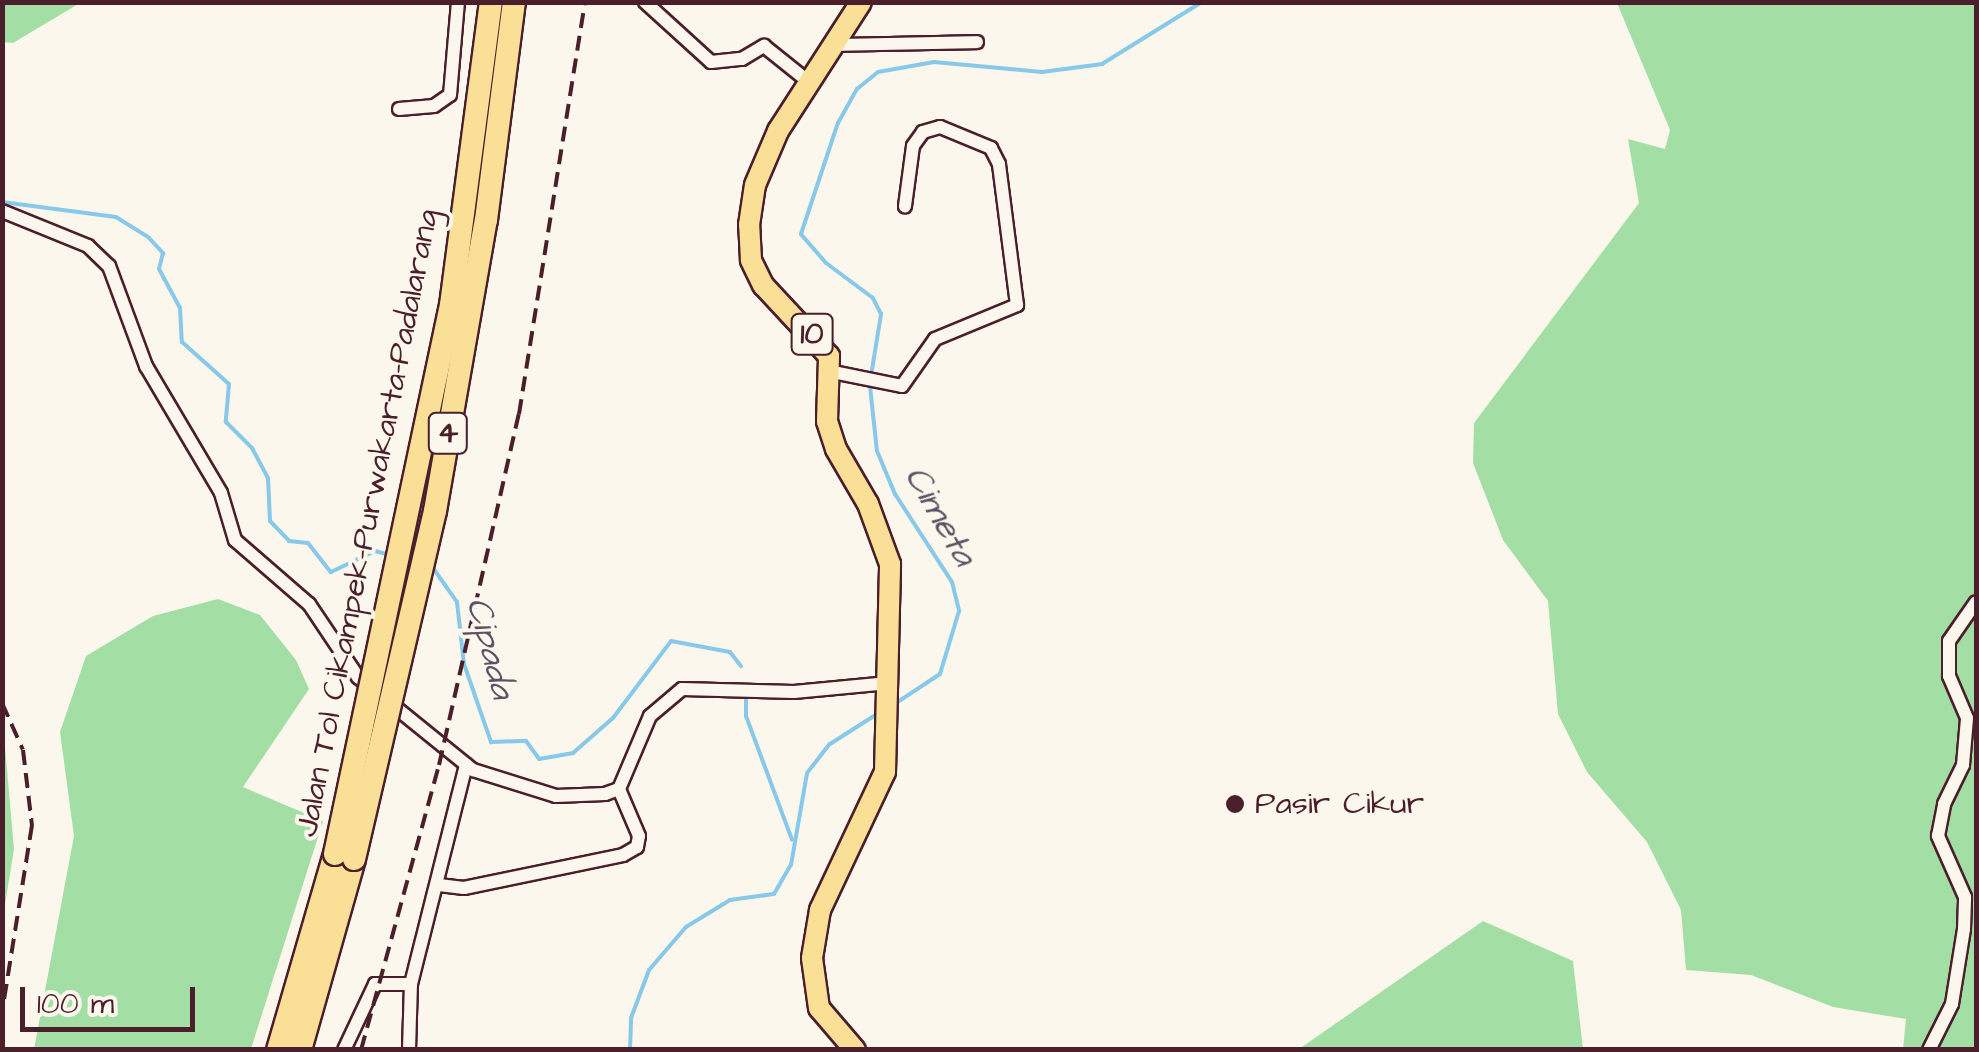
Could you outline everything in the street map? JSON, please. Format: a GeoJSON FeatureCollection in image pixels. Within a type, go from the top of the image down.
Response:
{"type":"FeatureCollection","features":[{"type":"Feature","properties":{"kind":"highway","name":"Jalan Tol Cikampek–Purwakarta–Padalarang"},"geometry":{"type":"LineString","coordinates":[[300,1050],[344,856],[451,305],[491,2]]}},
{"type":"Feature","properties":{"kind":"highway","name":"Jalan Tol Cikampek–Purwakarta–Padalarang"},"geometry":{"type":"LineString","coordinates":[[278,1050],[344,856],[435,512],[486,220],[514,2]]}},
{"type":"Feature","properties":{"kind":"highway","name":"10"},"geometry":{"type":"LineString","coordinates":[[844,1047],[819,1008],[814,934],[885,772],[890,736],[890,564],[868,504],[836,449],[827,402],[842,374],[820,340],[764,286],[749,250],[755,185],[809,82],[861,2]]}},
{"type":"Feature","properties":{"kind":"street"},"geometry":{"type":"LineString","coordinates":[[399,109],[434,106],[450,95],[458,2]]}},
{"type":"Feature","properties":{"kind":"street"},"geometry":{"type":"LineString","coordinates":[[645,2],[711,62],[742,59],[764,46],[809,82]]}},
{"type":"Feature","properties":{"kind":"street"},"geometry":{"type":"LineString","coordinates":[[835,45],[977,42]]}},
{"type":"Feature","properties":{"kind":"street"},"geometry":{"type":"LineString","coordinates":[[842,374],[886,385],[911,378],[935,339],[1014,312],[1018,298],[991,148],[940,127],[923,132],[913,146],[906,206]]}},
{"type":"Feature","properties":{"kind":"street"},"geometry":{"type":"LineString","coordinates":[[2,211],[88,246],[109,266],[146,366],[221,493],[235,540],[309,604],[358,677],[466,765],[556,796],[586,798],[619,789]]}},
{"type":"Feature","properties":{"kind":"street"},"geometry":{"type":"LineString","coordinates":[[1929,1050],[1952,1004],[1964,929],[1965,897],[1938,836],[1944,804],[1963,765],[1967,718],[1949,676],[1949,641],[1976,602]]}},
{"type":"Feature","properties":{"kind":"street"},"geometry":{"type":"LineString","coordinates":[[439,885],[464,888],[623,855],[637,848],[639,836],[619,789],[642,728],[668,698],[696,686],[889,691]]}},
{"type":"Feature","properties":{"kind":"street"},"geometry":{"type":"LineString","coordinates":[[409,1050],[411,984],[439,885],[466,765]]}},
{"type":"Feature","properties":{"kind":"street"},"geometry":{"type":"LineString","coordinates":[[344,1050],[375,984],[411,984]]}},
{"type":"Feature","properties":{"kind":"green space"},"geometry":{"type":"Polygon","coordinates":[[[3,2],[80,3],[13,43],[3,42],[3,2]]]}},
{"type":"Feature","properties":{"kind":"green space"},"geometry":{"type":"Polygon","coordinates":[[[1617,3],[1976,3],[1976,1049],[1903,1049],[1906,1019],[1833,1007],[1751,975],[1686,970],[1681,910],[1647,842],[1587,772],[1558,714],[1548,601],[1503,540],[1473,463],[1474,423],[1639,203],[1628,139],[1665,149],[1670,130],[1617,3]]]}},
{"type":"Feature","properties":{"kind":"green space"},"geometry":{"type":"Polygon","coordinates":[[[218,599],[260,615],[296,660],[309,689],[243,787],[323,821],[251,1049],[34,1049],[74,836],[60,732],[86,656],[153,616],[218,599]]]}},
{"type":"Feature","properties":{"kind":"green space"},"geometry":{"type":"Polygon","coordinates":[[[2,724],[14,849],[3,917],[2,724]]]}},
{"type":"Feature","properties":{"kind":"green space"},"geometry":{"type":"Polygon","coordinates":[[[1483,921],[1573,961],[1583,1049],[1299,1049],[1483,921]]]}},
{"type":"Feature","properties":{"kind":"waterway","name":"Cimeta"},"geometry":{"type":"LineString","coordinates":[[871,376],[881,314],[873,298],[826,263],[801,234],[838,123],[857,89],[878,72],[934,62],[1042,72],[1102,64],[1202,2]]}},
{"type":"Feature","properties":{"kind":"waterway","name":"Cipada"},"geometry":{"type":"LineString","coordinates":[[2,202],[116,217],[149,238],[163,253],[159,269],[180,308],[182,342],[229,384],[226,422],[252,448],[268,478],[270,521],[289,541],[308,543],[331,572],[375,551],[390,555]]}},
{"type":"Feature","properties":{"kind":"waterway","name":"Cimeta"},"geometry":{"type":"LineString","coordinates":[[870,386],[877,451],[895,494],[952,582],[959,611],[940,674],[893,705]]}},
{"type":"Feature","properties":{"kind":"waterway","name":"Cipada"},"geometry":{"type":"LineString","coordinates":[[433,568],[457,602],[464,664],[491,742],[526,741],[539,759],[573,753],[613,718],[671,641],[730,652],[741,666]]}},
{"type":"Feature","properties":{"kind":"waterway","name":"Cipada"},"geometry":{"type":"LineString","coordinates":[[746,698],[746,716],[792,840]]}},
{"type":"Feature","properties":{"kind":"waterway","name":"Cimeta"},"geometry":{"type":"LineString","coordinates":[[630,1050],[631,1018],[649,970],[686,927],[730,900],[774,894],[791,865],[807,773],[830,744],[880,712]]}},
{"type":"Feature","properties":{"kind":"railway"},"geometry":{"type":"LineString","coordinates":[[361,1050],[439,765],[519,414],[585,2]]}},
{"type":"Feature","properties":{"kind":"railway"},"geometry":{"type":"LineString","coordinates":[[2,703],[23,750],[32,825],[2,1013]]}},
{"type":"Feature","properties":{"kind":"place","name":"Pasir Cikur"},"geometry":{"type":"Point","coordinates":[1235,804]}}]}
